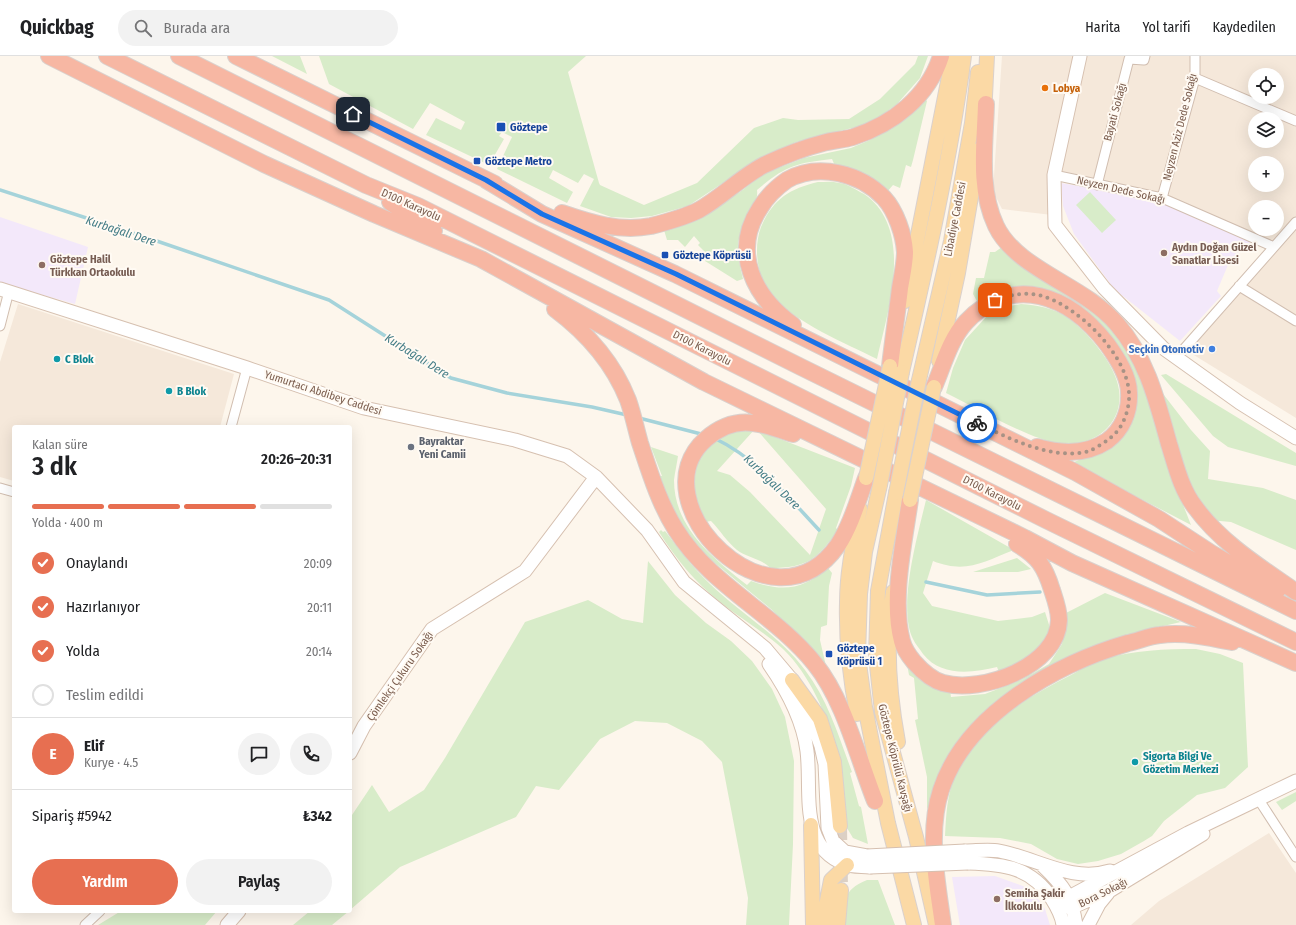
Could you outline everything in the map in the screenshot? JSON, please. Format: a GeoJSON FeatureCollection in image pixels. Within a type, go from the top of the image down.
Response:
{"type":"FeatureCollection","features":[{"type":"Feature","properties":{"kind":"highway"},"geometry":{"type":"LineString","coordinates":[[49,56],[264,164],[374,214],[481,259]]}},
{"type":"Feature","properties":{"kind":"highway","name":"D100 Karayolu"},"geometry":{"type":"LineString","coordinates":[[107,56],[366,185],[418,206],[1046,520],[1296,642]]}},
{"type":"Feature","properties":{"kind":"highway"},"geometry":{"type":"LineString","coordinates":[[179,56],[801,367],[1296,611]]}},
{"type":"Feature","properties":{"kind":"highway"},"geometry":{"type":"LineString","coordinates":[[236,56],[486,180],[550,209],[596,225],[625,228],[656,224],[682,217],[699,210],[757,168],[778,158],[818,144],[853,137],[880,126],[914,101],[929,82],[940,56]]}},
{"type":"Feature","properties":{"kind":"highway"},"geometry":{"type":"LineString","coordinates":[[986,104],[984,172],[986,198],[996,226],[1002,237],[1024,258],[1094,302],[1116,323],[1136,348],[1148,374],[1175,466],[1194,506],[1214,530],[1240,553],[1296,592]]}},
{"type":"Feature","properties":{"kind":"highway"},"geometry":{"type":"LineString","coordinates":[[824,346],[784,318],[762,295],[753,278],[748,264],[746,249],[754,216],[773,192],[787,180],[803,174],[838,172],[858,179],[873,188],[885,199],[893,211],[899,228],[905,252],[896,369]]}},
{"type":"Feature","properties":{"kind":"highway"},"geometry":{"type":"LineString","coordinates":[[486,180],[542,214],[676,274],[824,346],[1075,472],[1159,518],[1211,552],[1296,602]]}},
{"type":"Feature","properties":{"kind":"highway"},"geometry":{"type":"LineString","coordinates":[[366,185],[397,208],[481,259],[704,382],[843,448],[954,505],[1025,538],[1072,563],[1296,663]]}},
{"type":"Feature","properties":{"kind":"highway"},"geometry":{"type":"LineString","coordinates":[[506,273],[571,321],[604,354],[628,401],[640,444],[661,502],[676,530],[692,553],[723,584],[782,630],[815,664],[829,686],[847,722],[876,802]]}},
{"type":"Feature","properties":{"kind":"highway"},"geometry":{"type":"LineString","coordinates":[[934,387],[958,333],[965,323],[995,300],[1010,295],[1039,295],[1058,302],[1072,310],[1100,336],[1113,353],[1126,378],[1129,393],[1128,408],[1123,423],[1114,435],[1089,450],[1054,452],[1010,439]]}},
{"type":"Feature","properties":{"kind":"highway"},"geometry":{"type":"LineString","coordinates":[[843,448],[767,426],[741,421],[714,432],[701,443],[692,456],[687,471],[688,501],[694,517],[719,550],[734,563],[760,575],[784,578],[805,573],[819,564],[851,531],[873,481]]}},
{"type":"Feature","properties":{"kind":"highway"},"geometry":{"type":"LineString","coordinates":[[910,500],[901,564],[897,615],[902,643],[910,657],[922,672],[942,683],[961,686],[980,684],[1004,678],[1031,663],[1046,650],[1055,635],[1059,620],[1049,580],[1042,564],[1031,552],[954,505]]}},
{"type":"Feature","properties":{"kind":"highway"},"geometry":{"type":"LineString","coordinates":[[943,925],[935,855],[935,819],[941,790],[952,764],[970,738],[988,720],[1039,680],[1071,664],[1102,651],[1159,635],[1187,634],[1262,648]]}},
{"type":"Feature","properties":{"kind":"main road"},"geometry":{"type":"LineString","coordinates":[[873,481],[896,369],[916,250],[954,56]]}},
{"type":"Feature","properties":{"kind":"main road","name":"Libadiye Caddesi"},"geometry":{"type":"LineString","coordinates":[[896,369],[941,193],[958,101],[964,56]]}},
{"type":"Feature","properties":{"kind":"main road","name":"Libadiye Caddesi"},"geometry":{"type":"LineString","coordinates":[[896,493],[919,380],[951,240],[972,123],[981,56]]}},
{"type":"Feature","properties":{"kind":"main road"},"geometry":{"type":"LineString","coordinates":[[916,837],[895,729],[889,648],[889,615],[910,500],[958,273],[974,186],[986,104],[987,56]]}},
{"type":"Feature","properties":{"kind":"main road"},"geometry":{"type":"LineString","coordinates":[[1080,56],[1054,175],[1055,225],[1104,288],[1163,348],[1240,403],[1296,438]]}},
{"type":"Feature","properties":{"kind":"main road","name":"Yumurtacı Abdibey Caddesi"},"geometry":{"type":"LineString","coordinates":[[5,290],[364,408],[544,447],[567,456],[596,477],[646,530],[684,582],[727,619],[765,648],[792,680],[807,707],[821,746],[825,764],[828,828],[833,842],[845,852],[868,862]]}},
{"type":"Feature","properties":{"kind":"main road","name":"Çömlekçi Çukuru Sokağı"},"geometry":{"type":"LineString","coordinates":[[352,749],[364,726],[432,629],[524,571],[596,477]]}},
{"type":"Feature","properties":{"kind":"main road","name":"Göztepe Köprülü Kavşağı"},"geometry":{"type":"LineString","coordinates":[[873,481],[862,580],[858,656],[866,714],[888,823],[904,886]]}},
{"type":"Feature","properties":{"kind":"main road","name":"Göztepe Köprülü Kavşağı"},"geometry":{"type":"LineString","coordinates":[[896,493],[878,591],[876,656],[882,712],[916,837],[936,925]]}},
{"type":"Feature","properties":{"kind":"main road"},"geometry":{"type":"LineString","coordinates":[[851,531],[847,602],[850,678],[876,802],[904,886],[914,925]]}},
{"type":"Feature","properties":{"kind":"main road","name":"Yumurtacı Abdibey Caddesi"},"geometry":{"type":"LineString","coordinates":[[727,619],[761,652],[785,687],[796,712],[807,750],[811,825],[819,846],[832,858],[846,865]]}},
{"type":"Feature","properties":{"kind":"main road"},"geometry":{"type":"LineString","coordinates":[[792,680],[820,719],[823,726],[834,762],[840,826]]}},
{"type":"Feature","properties":{"kind":"main road","name":"Bora Sokağı"},"geometry":{"type":"LineString","coordinates":[[1071,902],[1128,865],[1188,833],[1296,781]]}},
{"type":"Feature","properties":{"kind":"main road","name":"Bora Sokağı"},"geometry":{"type":"LineString","coordinates":[[1057,906],[1111,890],[1259,800]]}},
{"type":"Feature","properties":{"kind":"main road"},"geometry":{"type":"LineString","coordinates":[[811,825],[813,925]]}},
{"type":"Feature","properties":{"kind":"main road"},"geometry":{"type":"LineString","coordinates":[[827,925],[826,906],[831,880],[846,865],[868,862],[967,857],[997,850],[1040,864],[1079,874],[1099,874],[1128,865]]}},
{"type":"Feature","properties":{"kind":"main road"},"geometry":{"type":"LineString","coordinates":[[967,857],[996,864],[1030,875],[1045,887],[1057,906],[1063,925]]}},
{"type":"Feature","properties":{"kind":"main road"},"geometry":{"type":"LineString","coordinates":[[1040,864],[1060,882],[1071,902],[1076,925]]}},
{"type":"Feature","properties":{"kind":"main road"},"geometry":{"type":"LineString","coordinates":[[838,925],[841,890]]}},
{"type":"Feature","properties":{"kind":"main road"},"geometry":{"type":"LineString","coordinates":[[1088,925],[1099,904],[1111,890]]}},
{"type":"Feature","properties":{"kind":"main road"},"geometry":{"type":"LineString","coordinates":[[226,925],[237,913]]}},
{"type":"Feature","properties":{"kind":"street","name":"Bayati Sokağı"},"geometry":{"type":"LineString","coordinates":[[1097,185],[1129,59],[1144,60],[1146,56]]}},
{"type":"Feature","properties":{"kind":"street","name":"Neyzen Aziz Dede Sokağı"},"geometry":{"type":"LineString","coordinates":[[1162,198],[1195,78],[1195,56]]}},
{"type":"Feature","properties":{"kind":"street"},"geometry":{"type":"LineString","coordinates":[[1195,78],[1296,121]]}},
{"type":"Feature","properties":{"kind":"street","name":"Neyzen Dede Sokağı"},"geometry":{"type":"LineString","coordinates":[[1054,175],[1162,198],[1274,247]]}},
{"type":"Feature","properties":{"kind":"street"},"geometry":{"type":"LineString","coordinates":[[1176,358],[1274,247],[1294,227]]}},
{"type":"Feature","properties":{"kind":"street"},"geometry":{"type":"LineString","coordinates":[[1239,286],[1296,321]]}},
{"type":"Feature","properties":{"kind":"street"},"geometry":{"type":"LineString","coordinates":[[0,326],[5,290]]}},
{"type":"Feature","properties":{"kind":"street"},"geometry":{"type":"LineString","coordinates":[[232,425],[246,368]]}},
{"type":"Feature","properties":{"kind":"street"},"geometry":{"type":"LineString","coordinates":[[0,488],[12,491]]}},
{"type":"Feature","properties":{"kind":"street"},"geometry":{"type":"LineString","coordinates":[[1259,800],[1296,857]]}},
{"type":"Feature","properties":{"kind":"street"},"geometry":{"type":"LineString","coordinates":[[85,925],[98,913]]}},
{"type":"Feature","properties":{"kind":"shaded area"},"geometry":{"type":"Polygon","coordinates":[[[1002,56],[1296,56],[1296,418],[1189,352],[1275,243],[1253,236],[1284,236],[1284,200],[1248,200],[1248,234],[1054,172],[1052,215],[1002,209],[993,191],[1002,56]]]}},
{"type":"Feature","properties":{"kind":"shaded area","name":"Aydın Doğan Güzel Sanatlar Lisesi"},"geometry":{"type":"Polygon","coordinates":[[[1061,183],[1163,201],[1252,240],[1228,265],[1217,291],[1221,296],[1180,341],[1114,289],[1074,234],[1063,206],[1061,183]]]}},
{"type":"Feature","properties":{"kind":"shaded area","name":"Göztepe Halil Türkkan Ortaokulu"},"geometry":{"type":"Polygon","coordinates":[[[0,217],[88,247],[75,304],[0,283],[0,217]]]}},
{"type":"Feature","properties":{"kind":"shaded area"},"geometry":{"type":"Polygon","coordinates":[[[18,304],[234,374],[221,425],[12,425],[12,480],[0,477],[0,362],[18,304]]]}},
{"type":"Feature","properties":{"kind":"shaded area"},"geometry":{"type":"Polygon","coordinates":[[[1269,833],[1296,873],[1296,925],[1131,925],[1159,901],[1269,833]]]}},
{"type":"Feature","properties":{"kind":"shaded area","name":"Semiha Şakir İlkokulu"},"geometry":{"type":"Polygon","coordinates":[[[995,876],[1031,889],[1045,909],[1050,925],[960,925],[952,877],[995,876]]]}},
{"type":"Feature","properties":{"kind":"green space"},"geometry":{"type":"Polygon","coordinates":[[[272,56],[300,56],[307,74],[272,56]]]}},
{"type":"Feature","properties":{"kind":"green space"},"geometry":{"type":"Polygon","coordinates":[[[319,56],[586,56],[568,72],[599,183],[600,185],[644,205],[697,183],[754,128],[783,118],[798,120],[849,119],[880,99],[915,64],[918,56],[928,56],[920,78],[897,104],[875,120],[856,127],[796,142],[762,157],[688,206],[652,216],[631,218],[611,217],[580,206],[594,179],[584,174],[578,183],[553,170],[549,178],[573,192],[567,203],[497,169],[512,137],[502,132],[499,136],[504,139],[489,165],[426,135],[436,118],[461,130],[465,122],[430,103],[413,129],[329,84],[319,56]]]}},
{"type":"Feature","properties":{"kind":"green space"},"geometry":{"type":"Polygon","coordinates":[[[925,99],[927,101],[913,160],[911,167],[906,165],[900,188],[893,185],[887,192],[835,166],[832,159],[809,162],[792,167],[775,176],[757,190],[754,208],[742,230],[738,246],[738,257],[743,279],[737,281],[705,261],[709,256],[698,245],[700,243],[694,236],[685,247],[678,240],[667,240],[664,230],[701,217],[740,192],[763,174],[804,158],[851,148],[870,140],[907,118],[925,99]]]}},
{"type":"Feature","properties":{"kind":"green space"},"geometry":{"type":"Polygon","coordinates":[[[818,182],[842,184],[864,194],[880,209],[889,228],[893,249],[894,271],[887,317],[877,359],[822,332],[794,315],[772,296],[763,281],[760,272],[757,244],[761,227],[771,209],[777,202],[790,192],[818,182]]]}},
{"type":"Feature","properties":{"kind":"green space"},"geometry":{"type":"Polygon","coordinates":[[[1090,192],[1116,220],[1102,233],[1076,205],[1090,192]]]}},
{"type":"Feature","properties":{"kind":"green space"},"geometry":{"type":"Polygon","coordinates":[[[1002,247],[1085,302],[1116,332],[1142,378],[1158,431],[1162,451],[1191,525],[1072,463],[1113,445],[1136,393],[1068,299],[1046,291],[1022,288],[998,292],[988,296],[978,303],[973,294],[976,278],[984,278],[990,252],[995,252],[1002,247]]]}},
{"type":"Feature","properties":{"kind":"green space"},"geometry":{"type":"Polygon","coordinates":[[[1021,304],[1033,305],[1056,311],[1067,317],[1083,331],[1107,360],[1117,380],[1119,402],[1117,413],[1112,422],[1096,437],[1074,444],[1062,444],[1049,441],[1019,430],[946,393],[953,368],[965,340],[988,315],[1004,307],[1021,304]]]}},
{"type":"Feature","properties":{"kind":"green space"},"geometry":{"type":"Polygon","coordinates":[[[1166,374],[1296,453],[1296,466],[1228,447],[1213,436],[1161,375],[1166,374]]]}},
{"type":"Feature","properties":{"kind":"green space"},"geometry":{"type":"Polygon","coordinates":[[[1157,386],[1191,430],[1210,451],[1208,479],[1263,488],[1296,500],[1296,550],[1231,522],[1209,520],[1193,498],[1157,386]]]}},
{"type":"Feature","properties":{"kind":"green space"},"geometry":{"type":"Polygon","coordinates":[[[738,429],[755,429],[717,471],[730,475],[750,492],[810,555],[826,509],[757,430],[855,468],[851,486],[836,528],[838,530],[817,555],[803,564],[783,568],[770,568],[764,563],[737,550],[711,521],[705,522],[695,497],[698,463],[707,449],[714,443],[738,429]]]}},
{"type":"Feature","properties":{"kind":"green space"},"geometry":{"type":"Polygon","coordinates":[[[651,447],[678,456],[674,480],[676,497],[681,513],[688,527],[709,553],[747,585],[751,581],[773,587],[792,587],[810,581],[828,568],[832,573],[829,586],[827,625],[821,627],[820,640],[828,675],[804,642],[771,609],[698,549],[678,521],[658,476],[662,476],[651,447]]]}},
{"type":"Feature","properties":{"kind":"green space"},"geometry":{"type":"Polygon","coordinates":[[[926,500],[1014,550],[974,565],[955,566],[945,565],[933,561],[923,593],[932,606],[998,621],[1032,617],[1045,612],[1051,631],[1037,651],[1013,666],[999,672],[997,667],[967,672],[948,670],[939,667],[930,661],[914,641],[909,625],[907,609],[908,590],[914,550],[926,500]]]}},
{"type":"Feature","properties":{"kind":"green space"},"geometry":{"type":"Polygon","coordinates":[[[661,530],[663,532],[665,531],[692,565],[710,584],[772,635],[795,657],[813,682],[827,706],[852,772],[850,773],[859,806],[861,807],[868,844],[853,838],[847,828],[843,789],[836,750],[828,723],[809,683],[793,659],[783,649],[728,608],[686,570],[659,532],[661,530]]]}},
{"type":"Feature","properties":{"kind":"green space"},"geometry":{"type":"Polygon","coordinates":[[[1017,558],[1031,569],[1018,572],[973,572],[1017,558]]]}},
{"type":"Feature","properties":{"kind":"green space"},"geometry":{"type":"Polygon","coordinates":[[[648,561],[675,595],[706,623],[731,641],[752,661],[772,689],[785,717],[794,761],[793,844],[789,925],[746,925],[748,898],[722,762],[702,741],[667,723],[635,721],[600,739],[559,790],[536,786],[516,817],[400,867],[352,908],[352,815],[372,785],[389,812],[424,790],[445,758],[525,622],[588,600],[622,619],[643,623],[648,561]]]}},
{"type":"Feature","properties":{"kind":"green space"},"geometry":{"type":"Polygon","coordinates":[[[1105,593],[1181,622],[1141,631],[1090,647],[1050,669],[986,713],[961,737],[944,762],[927,810],[927,777],[915,720],[918,719],[914,678],[909,675],[907,664],[950,690],[951,697],[985,694],[1021,680],[1049,664],[1062,644],[1066,613],[1105,593]]]}},
{"type":"Feature","properties":{"kind":"green space"},"geometry":{"type":"Polygon","coordinates":[[[1196,649],[1220,654],[1243,663],[1248,767],[1225,788],[1197,795],[1164,821],[1152,836],[1121,854],[1098,861],[1078,864],[1057,859],[1031,844],[1000,838],[945,836],[949,796],[956,774],[977,742],[1005,715],[1037,693],[1099,660],[1138,652],[1196,649]]]}},
{"type":"Feature","properties":{"kind":"green space"},"geometry":{"type":"Polygon","coordinates":[[[1296,792],[1296,801],[1282,810],[1276,802],[1296,792]]]}},
{"type":"Feature","properties":{"kind":"green space"},"geometry":{"type":"Polygon","coordinates":[[[867,880],[878,880],[895,925],[844,925],[846,897],[853,888],[867,880]]]}},
{"type":"Feature","properties":{"kind":"green space"},"geometry":{"type":"Polygon","coordinates":[[[118,913],[215,913],[205,925],[98,925],[118,913]]]}},
{"type":"Feature","properties":{"kind":"green space"},"geometry":{"type":"Polygon","coordinates":[[[308,913],[347,913],[332,925],[293,925],[308,913]]]}},
{"type":"Feature","properties":{"kind":"waterway","name":"Kurbağalı Dere"},"geometry":{"type":"LineString","coordinates":[[0,190],[148,238],[329,300],[451,378],[507,393],[592,407],[627,415]]}},
{"type":"Feature","properties":{"kind":"waterway","name":"Kurbağalı Dere"},"geometry":{"type":"LineString","coordinates":[[639,418],[705,435]]}},
{"type":"Feature","properties":{"kind":"waterway","name":"Kurbağalı Dere"},"geometry":{"type":"LineString","coordinates":[[714,438],[744,456],[758,467],[783,491],[819,530]]}},
{"type":"Feature","properties":{"kind":"waterway","name":"Kurbağalı Dere"},"geometry":{"type":"LineString","coordinates":[[926,582],[987,595],[1040,592]]}},
{"type":"Feature","properties":{"kind":"tunnel"},"geometry":{"type":"LineString","coordinates":[[840,826],[841,890]]}},
{"type":"Feature","properties":{"kind":"way so far"},"geometry":{"type":"LineString","coordinates":[[977,423],[1010,439],[1054,452],[1072,452],[1089,450],[1103,443],[1114,435],[1123,423],[1128,408],[1129,393],[1126,378],[1113,353],[1089,324],[1072,310],[1058,302],[1039,295],[1010,295],[995,300]]}},
{"type":"Feature","properties":{"kind":"place","name":"Lobya"},"geometry":{"type":"Point","coordinates":[1045,88]}},
{"type":"Feature","properties":{"kind":"place","name":"Göztepe"},"geometry":{"type":"Point","coordinates":[501,127]}},
{"type":"Feature","properties":{"kind":"place","name":"Göztepe Metro"},"geometry":{"type":"Point","coordinates":[477,161]}},
{"type":"Feature","properties":{"kind":"place","name":"Aydın Doğan Güzel Sanatlar Lisesi"},"geometry":{"type":"Point","coordinates":[1164,253]}},
{"type":"Feature","properties":{"kind":"place","name":"Göztepe Köprüsü"},"geometry":{"type":"Point","coordinates":[665,255]}},
{"type":"Feature","properties":{"kind":"place","name":"Göztepe Halil Türkkan Ortaokulu"},"geometry":{"type":"Point","coordinates":[42,265]}},
{"type":"Feature","properties":{"kind":"place","name":"Seçkin Otomotiv"},"geometry":{"type":"Point","coordinates":[1212,349]}},
{"type":"Feature","properties":{"kind":"place","name":"C Blok"},"geometry":{"type":"Point","coordinates":[57,359]}},
{"type":"Feature","properties":{"kind":"place","name":"B Blok"},"geometry":{"type":"Point","coordinates":[169,391]}},
{"type":"Feature","properties":{"kind":"place","name":"Bayraktar Yeni Camii"},"geometry":{"type":"Point","coordinates":[411,447]}},
{"type":"Feature","properties":{"kind":"place","name":"Göztepe Köprüsü 1"},"geometry":{"type":"Point","coordinates":[829,654]}},
{"type":"Feature","properties":{"kind":"place","name":"Sigorta Bilgi Ve Gözetim Merkezi"},"geometry":{"type":"Point","coordinates":[1135,762]}},
{"type":"Feature","properties":{"kind":"place","name":"Semiha Şakir İlkokulu"},"geometry":{"type":"Point","coordinates":[997,899]}},
{"type":"Feature","properties":{"kind":"route"},"geometry":{"type":"LineString","coordinates":[[353,114],[486,180],[542,214],[676,274],[977,423]]}}]}
